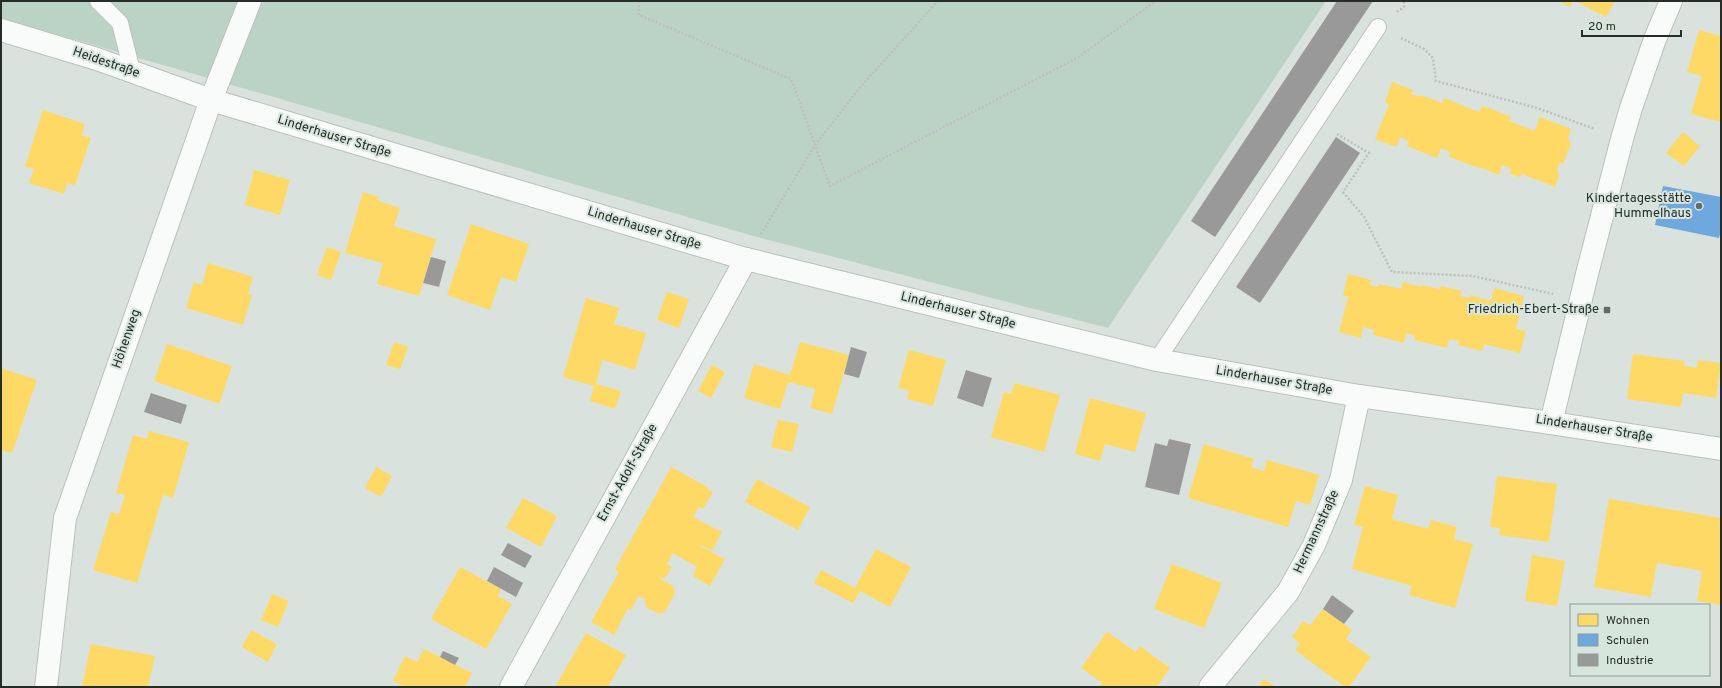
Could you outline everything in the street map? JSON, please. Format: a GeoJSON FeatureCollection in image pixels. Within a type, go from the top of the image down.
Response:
{"type":"FeatureCollection","features":[{"type":"Feature","properties":{"kind":"street","name":"Höhenweg"},"geometry":{"type":"LineString","coordinates":[[46,687],[65,518],[211,100],[250,1]]}},
{"type":"Feature","properties":{"kind":"street"},"geometry":{"type":"LineString","coordinates":[[1551,423],[1580,300],[1622,139],[1643,74],[1671,1]]}},
{"type":"Feature","properties":{"kind":"street","name":"Heidestraße"},"geometry":{"type":"LineString","coordinates":[[1,30],[132,72],[211,100]]}},
{"type":"Feature","properties":{"kind":"street","name":"Linderhauser Straße"},"geometry":{"type":"LineString","coordinates":[[211,100],[746,259],[1158,360],[1359,396],[1721,449]]}},
{"type":"Feature","properties":{"kind":"street","name":"Ernst-Adolf-Straße"},"geometry":{"type":"LineString","coordinates":[[511,687],[746,259]]}},
{"type":"Feature","properties":{"kind":"street","name":"Hermannstraße"},"geometry":{"type":"LineString","coordinates":[[1210,687],[1288,592],[1314,545],[1341,480],[1359,396]]}},
{"type":"Feature","properties":{"kind":"lane"},"geometry":{"type":"LineString","coordinates":[[98,1],[120,23],[132,72]]}},
{"type":"Feature","properties":{"kind":"lane"},"geometry":{"type":"LineString","coordinates":[[1158,360],[1378,27]]}},
{"type":"Feature","properties":{"kind":"path"},"geometry":{"type":"LineString","coordinates":[[639,1],[639,15],[791,79],[830,186],[1077,58],[1156,1]]}},
{"type":"Feature","properties":{"kind":"path"},"geometry":{"type":"LineString","coordinates":[[746,259],[815,145],[862,85],[938,1]]}},
{"type":"Feature","properties":{"kind":"path"},"geometry":{"type":"LineString","coordinates":[[1378,27],[1424,49],[1432,58],[1436,81],[1537,108],[1622,139]]}},
{"type":"Feature","properties":{"kind":"path"},"geometry":{"type":"LineString","coordinates":[[1316,121],[1369,154],[1343,192],[1364,217],[1392,272],[1473,276],[1580,300]]}},
{"type":"Feature","properties":{"kind":"green space"},"geometry":{"type":"Polygon","coordinates":[[[1,1],[1326,1],[1108,328],[753,236],[1,18],[1,1]]]}},
{"type":"Feature","properties":{"kind":"building: Wohnen"},"geometry":{"type":"Polygon","coordinates":[[[1559,1],[1573,1],[1570,7],[1559,1]]]}},
{"type":"Feature","properties":{"kind":"building: Wohnen"},"geometry":{"type":"Polygon","coordinates":[[[1575,1],[1615,1],[1606,17],[1575,1]]]}},
{"type":"Feature","properties":{"kind":"building: Wohnen"},"geometry":{"type":"Polygon","coordinates":[[[1699,30],[1721,36],[1721,122],[1691,114],[1702,76],[1687,72],[1699,30]]]}},
{"type":"Feature","properties":{"kind":"building: Wohnen"},"geometry":{"type":"Polygon","coordinates":[[[1392,82],[1413,90],[1411,94],[1420,97],[1421,95],[1442,103],[1444,98],[1479,112],[1482,106],[1494,110],[1511,117],[1509,121],[1535,131],[1540,117],[1571,129],[1568,138],[1571,144],[1563,164],[1560,162],[1557,170],[1559,176],[1555,187],[1522,174],[1520,177],[1510,174],[1511,169],[1502,165],[1499,175],[1449,157],[1450,152],[1441,148],[1437,158],[1407,146],[1409,141],[1400,137],[1396,147],[1375,139],[1389,104],[1385,102],[1392,82]]]}},
{"type":"Feature","properties":{"kind":"building: Wohnen"},"geometry":{"type":"Polygon","coordinates":[[[43,110],[85,124],[82,135],[91,138],[75,185],[67,183],[64,194],[29,183],[34,169],[25,167],[43,110]]]}},
{"type":"Feature","properties":{"kind":"building: Wohnen"},"geometry":{"type":"Polygon","coordinates":[[[1683,132],[1700,146],[1684,166],[1666,153],[1683,132]]]}},
{"type":"Feature","properties":{"kind":"building: Wohnen"},"geometry":{"type":"Polygon","coordinates":[[[254,170],[290,180],[280,215],[245,205],[254,170]]]}},
{"type":"Feature","properties":{"kind":"building: Wohnen"},"geometry":{"type":"Polygon","coordinates":[[[363,192],[379,197],[378,201],[400,208],[394,226],[436,239],[419,296],[377,284],[383,263],[345,253],[363,192]]]}},
{"type":"Feature","properties":{"kind":"building: Wohnen"},"geometry":{"type":"Polygon","coordinates":[[[471,224],[529,244],[516,282],[501,277],[490,310],[447,295],[471,224]]]}},
{"type":"Feature","properties":{"kind":"building: Wohnen"},"geometry":{"type":"Polygon","coordinates":[[[327,247],[341,252],[331,280],[317,275],[327,247]]]}},
{"type":"Feature","properties":{"kind":"building: Wohnen"},"geometry":{"type":"Polygon","coordinates":[[[208,263],[253,277],[248,294],[252,295],[243,325],[186,308],[194,282],[202,285],[208,263]]]}},
{"type":"Feature","properties":{"kind":"building: Wohnen"},"geometry":{"type":"Polygon","coordinates":[[[1348,274],[1371,280],[1370,285],[1378,287],[1379,284],[1401,289],[1403,282],[1422,287],[1422,285],[1440,289],[1441,286],[1462,291],[1460,296],[1469,298],[1470,295],[1491,301],[1494,288],[1524,296],[1516,329],[1526,331],[1520,353],[1484,344],[1482,351],[1458,345],[1459,341],[1449,339],[1447,348],[1414,340],[1415,336],[1406,333],[1404,343],[1373,335],[1374,330],[1363,327],[1361,338],[1339,332],[1348,297],[1343,295],[1348,274]]]}},
{"type":"Feature","properties":{"kind":"building: Wohnen"},"geometry":{"type":"Polygon","coordinates":[[[667,292],[689,299],[679,328],[657,320],[667,292]]]}},
{"type":"Feature","properties":{"kind":"building: Wohnen"},"geometry":{"type":"Polygon","coordinates":[[[586,298],[619,308],[614,324],[646,333],[635,370],[602,360],[596,384],[621,391],[615,409],[590,401],[594,386],[563,377],[586,298]]]}},
{"type":"Feature","properties":{"kind":"building: Wohnen"},"geometry":{"type":"Polygon","coordinates":[[[394,342],[408,347],[400,369],[386,365],[394,342]]]}},
{"type":"Feature","properties":{"kind":"building: Wohnen"},"geometry":{"type":"Polygon","coordinates":[[[800,342],[849,355],[832,414],[810,408],[815,389],[788,382],[780,409],[744,398],[754,364],[790,375],[800,342]]]}},
{"type":"Feature","properties":{"kind":"building: Wohnen"},"geometry":{"type":"Polygon","coordinates":[[[167,344],[232,366],[219,404],[154,381],[167,344]]]}},
{"type":"Feature","properties":{"kind":"building: Wohnen"},"geometry":{"type":"Polygon","coordinates":[[[909,350],[946,360],[933,406],[907,399],[909,390],[898,388],[909,350]]]}},
{"type":"Feature","properties":{"kind":"building: Wohnen"},"geometry":{"type":"Polygon","coordinates":[[[1633,354],[1685,361],[1684,366],[1697,368],[1698,360],[1721,363],[1716,398],[1683,393],[1681,407],[1627,399],[1633,354]]]}},
{"type":"Feature","properties":{"kind":"building: Wohnen"},"geometry":{"type":"Polygon","coordinates":[[[712,365],[725,372],[711,398],[698,391],[712,365]]]}},
{"type":"Feature","properties":{"kind":"building: Wohnen"},"geometry":{"type":"Polygon","coordinates":[[[1,368],[37,380],[12,453],[1,450],[1,368]]]}},
{"type":"Feature","properties":{"kind":"building: Wohnen"},"geometry":{"type":"Polygon","coordinates":[[[1015,383],[1060,395],[1044,452],[991,437],[1004,392],[1011,394],[1015,383]]]}},
{"type":"Feature","properties":{"kind":"building: Wohnen"},"geometry":{"type":"Polygon","coordinates":[[[1090,398],[1146,413],[1135,452],[1105,444],[1100,461],[1075,454],[1090,398]]]}},
{"type":"Feature","properties":{"kind":"building: Wohnen"},"geometry":{"type":"Polygon","coordinates":[[[778,420],[799,424],[792,452],[771,447],[778,420]]]}},
{"type":"Feature","properties":{"kind":"building: Wohnen"},"geometry":{"type":"Polygon","coordinates":[[[149,431],[189,442],[173,498],[163,495],[137,583],[93,570],[111,512],[119,514],[125,495],[116,493],[133,435],[147,439],[149,431]]]}},
{"type":"Feature","properties":{"kind":"building: Wohnen"},"geometry":{"type":"Polygon","coordinates":[[[1204,444],[1254,459],[1251,467],[1264,471],[1267,460],[1319,475],[1310,505],[1296,501],[1288,527],[1188,498],[1204,444]]]}},
{"type":"Feature","properties":{"kind":"building: Wohnen"},"geometry":{"type":"Polygon","coordinates":[[[376,467],[392,476],[381,497],[365,488],[376,467]]]}},
{"type":"Feature","properties":{"kind":"building: Wohnen"},"geometry":{"type":"Polygon","coordinates":[[[671,467],[709,488],[708,490],[713,492],[703,509],[699,507],[693,517],[722,532],[712,551],[701,545],[700,546],[725,559],[710,586],[693,576],[697,567],[673,553],[667,564],[672,567],[664,579],[659,578],[673,586],[675,593],[665,612],[659,614],[646,607],[645,599],[638,596],[631,610],[628,608],[614,635],[591,622],[619,572],[615,569],[671,467]]]}},
{"type":"Feature","properties":{"kind":"building: Wohnen"},"geometry":{"type":"Polygon","coordinates":[[[1497,476],[1557,484],[1549,542],[1499,535],[1500,528],[1490,527],[1497,476]]]}},
{"type":"Feature","properties":{"kind":"building: Wohnen"},"geometry":{"type":"Polygon","coordinates":[[[757,479],[810,507],[798,530],[745,502],[757,479]]]}},
{"type":"Feature","properties":{"kind":"building: Wohnen"},"geometry":{"type":"Polygon","coordinates":[[[1365,486],[1398,495],[1392,519],[1428,529],[1431,520],[1457,527],[1454,539],[1473,544],[1455,608],[1409,595],[1412,586],[1352,569],[1363,527],[1354,525],[1365,486]]]}},
{"type":"Feature","properties":{"kind":"building: Wohnen"},"geometry":{"type":"Polygon","coordinates":[[[523,498],[557,516],[541,547],[506,528],[523,498]]]}},
{"type":"Feature","properties":{"kind":"building: Wohnen"},"geometry":{"type":"Polygon","coordinates":[[[1609,499],[1721,518],[1721,605],[1697,601],[1702,571],[1657,563],[1651,597],[1594,587],[1609,499]]]}},
{"type":"Feature","properties":{"kind":"building: Wohnen"},"geometry":{"type":"Polygon","coordinates":[[[876,549],[911,567],[890,607],[860,591],[853,603],[814,583],[821,570],[855,588],[876,549]]]}},
{"type":"Feature","properties":{"kind":"building: Wohnen"},"geometry":{"type":"Polygon","coordinates":[[[1532,555],[1565,561],[1557,606],[1525,601],[1532,555]]]}},
{"type":"Feature","properties":{"kind":"building: Wohnen"},"geometry":{"type":"Polygon","coordinates":[[[1172,564],[1222,583],[1204,628],[1154,609],[1172,564]]]}},
{"type":"Feature","properties":{"kind":"building: Wohnen"},"geometry":{"type":"Polygon","coordinates":[[[460,567],[501,589],[498,596],[512,604],[486,649],[431,619],[460,567]]]}},
{"type":"Feature","properties":{"kind":"building: Wohnen"},"geometry":{"type":"Polygon","coordinates":[[[272,594],[289,601],[278,627],[261,620],[272,594]]]}},
{"type":"Feature","properties":{"kind":"building: Wohnen"},"geometry":{"type":"Polygon","coordinates":[[[1323,609],[1352,630],[1346,639],[1371,657],[1349,687],[1345,687],[1295,650],[1300,643],[1292,637],[1303,621],[1310,625],[1323,609]]]}},
{"type":"Feature","properties":{"kind":"building: Wohnen"},"geometry":{"type":"Polygon","coordinates":[[[251,630],[277,644],[268,662],[242,647],[251,630]]]}},
{"type":"Feature","properties":{"kind":"building: Wohnen"},"geometry":{"type":"Polygon","coordinates":[[[1107,632],[1136,652],[1140,646],[1170,668],[1157,687],[1099,687],[1102,683],[1081,668],[1107,632]]]}},
{"type":"Feature","properties":{"kind":"building: Wohnen"},"geometry":{"type":"Polygon","coordinates":[[[586,633],[626,655],[608,687],[555,687],[586,633]]]}},
{"type":"Feature","properties":{"kind":"building: Wohnen"},"geometry":{"type":"Polygon","coordinates":[[[91,644],[155,656],[148,687],[82,687],[91,644]]]}},
{"type":"Feature","properties":{"kind":"building: Wohnen"},"geometry":{"type":"Polygon","coordinates":[[[424,649],[472,673],[465,687],[405,687],[393,681],[405,656],[417,662],[424,649]]]}},
{"type":"Feature","properties":{"kind":"building: Wohnen"},"geometry":{"type":"Polygon","coordinates":[[[1264,679],[1276,687],[1258,687],[1264,679]]]}},
{"type":"Feature","properties":{"kind":"building: Schulen"},"geometry":{"type":"Polygon","coordinates":[[[1663,186],[1721,197],[1721,230],[1719,238],[1655,225],[1663,186]]]}},
{"type":"Feature","properties":{"kind":"building: Industrie"},"geometry":{"type":"Polygon","coordinates":[[[1337,1],[1373,1],[1215,237],[1191,221],[1337,1]]]}},
{"type":"Feature","properties":{"kind":"building: Industrie"},"geometry":{"type":"Polygon","coordinates":[[[1336,137],[1360,153],[1260,303],[1236,287],[1336,137]]]}},
{"type":"Feature","properties":{"kind":"building: Industrie"},"geometry":{"type":"Polygon","coordinates":[[[431,257],[446,261],[439,287],[423,283],[431,257]]]}},
{"type":"Feature","properties":{"kind":"building: Industrie"},"geometry":{"type":"Polygon","coordinates":[[[851,347],[867,352],[859,378],[844,374],[851,347]]]}},
{"type":"Feature","properties":{"kind":"building: Industrie"},"geometry":{"type":"Polygon","coordinates":[[[966,370],[992,378],[983,407],[957,398],[966,370]]]}},
{"type":"Feature","properties":{"kind":"building: Industrie"},"geometry":{"type":"Polygon","coordinates":[[[151,393],[187,405],[181,424],[144,412],[151,393]]]}},
{"type":"Feature","properties":{"kind":"building: Industrie"},"geometry":{"type":"Polygon","coordinates":[[[1169,439],[1191,444],[1179,495],[1145,487],[1155,443],[1167,446],[1169,439]]]}},
{"type":"Feature","properties":{"kind":"building: Industrie"},"geometry":{"type":"Polygon","coordinates":[[[508,543],[532,556],[525,568],[501,555],[508,543]]]}},
{"type":"Feature","properties":{"kind":"building: Industrie"},"geometry":{"type":"Polygon","coordinates":[[[494,567],[523,583],[516,597],[487,581],[494,567]]]}},
{"type":"Feature","properties":{"kind":"building: Industrie"},"geometry":{"type":"Polygon","coordinates":[[[1332,595],[1354,611],[1344,624],[1323,609],[1332,595]]]}},
{"type":"Feature","properties":{"kind":"building: Industrie"},"geometry":{"type":"Polygon","coordinates":[[[443,651],[459,658],[455,665],[440,657],[443,651]]]}},
{"type":"Feature","properties":{"kind":"place","name":"Kindertagesstätte Hummelhaus"},"geometry":{"type":"Point","coordinates":[1699,206]}},
{"type":"Feature","properties":{"kind":"place","name":"Friedrich-Ebert-Straße"},"geometry":{"type":"Point","coordinates":[1607,310]}}]}
